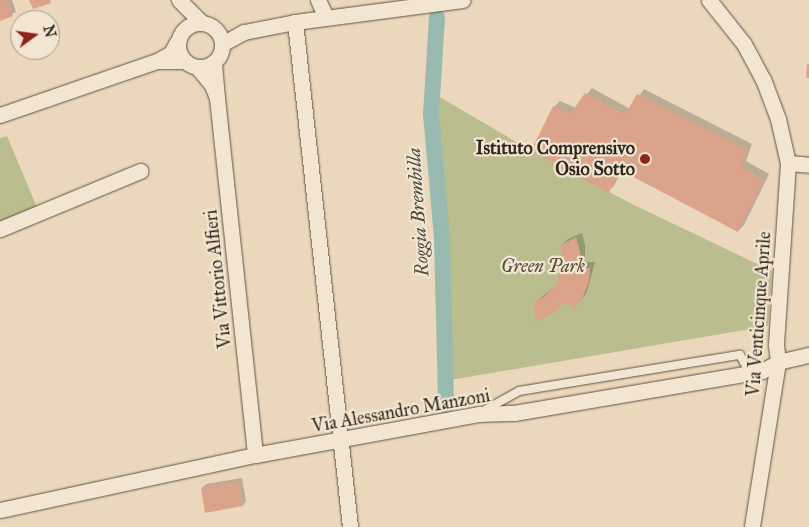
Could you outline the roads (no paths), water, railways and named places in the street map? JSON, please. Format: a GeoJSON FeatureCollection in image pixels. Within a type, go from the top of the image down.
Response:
{"type":"FeatureCollection","features":[{"type":"Feature","properties":{"kind":"street"},"geometry":{"type":"LineString","coordinates":[[157,61],[191,64],[214,62],[221,51],[221,38],[214,27],[201,22],[179,0],[180,36],[178,49],[191,64]]}},
{"type":"Feature","properties":{"kind":"street"},"geometry":{"type":"LineString","coordinates":[[318,0],[326,17]]}},
{"type":"Feature","properties":{"kind":"street"},"geometry":{"type":"LineString","coordinates":[[222,44],[244,32],[295,22],[425,2],[463,0]]}},
{"type":"Feature","properties":{"kind":"street","name":"Via Venticinque Aprile"},"geometry":{"type":"LineString","coordinates":[[708,0],[744,44],[763,78],[778,119],[788,163],[776,345],[778,362],[752,527]]}},
{"type":"Feature","properties":{"kind":"street"},"geometry":{"type":"LineString","coordinates":[[0,114],[157,61],[171,53],[188,25],[201,22]]}},
{"type":"Feature","properties":{"kind":"street"},"geometry":{"type":"LineString","coordinates":[[295,22],[350,527]]}},
{"type":"Feature","properties":{"kind":"street","name":"Via Vittorio Alfieri"},"geometry":{"type":"LineString","coordinates":[[214,62],[255,455]]}},
{"type":"Feature","properties":{"kind":"street","name":"Via Vittorio Alfieri"},"geometry":{"type":"LineString","coordinates":[[191,64],[212,85],[217,98]]}},
{"type":"Feature","properties":{"kind":"street"},"geometry":{"type":"LineString","coordinates":[[788,163],[809,165]]}},
{"type":"Feature","properties":{"kind":"street"},"geometry":{"type":"LineString","coordinates":[[0,229],[140,171]]}},
{"type":"Feature","properties":{"kind":"street","name":"Via Alessandro Manzoni"},"geometry":{"type":"LineString","coordinates":[[0,510],[255,455],[341,441],[479,414],[514,413],[762,371],[778,362],[809,355]]}},
{"type":"Feature","properties":{"kind":"lane"},"geometry":{"type":"LineString","coordinates":[[479,414],[519,391],[740,355],[750,373]]}},
{"type":"Feature","properties":{"kind":"waterway","name":"Roggia Brembilla"},"geometry":{"type":"LineString","coordinates":[[437,17],[431,114],[442,237],[446,406]]}},
{"type":"Feature","properties":{"kind":"place","name":"Istituto Comprensivo Osio Sotto"},"geometry":{"type":"Point","coordinates":[645,159]}},
{"type":"Feature","properties":{"kind":"park label","name":"Green Park"},"geometry":{"type":"Point","coordinates":[543,266]}}]}
